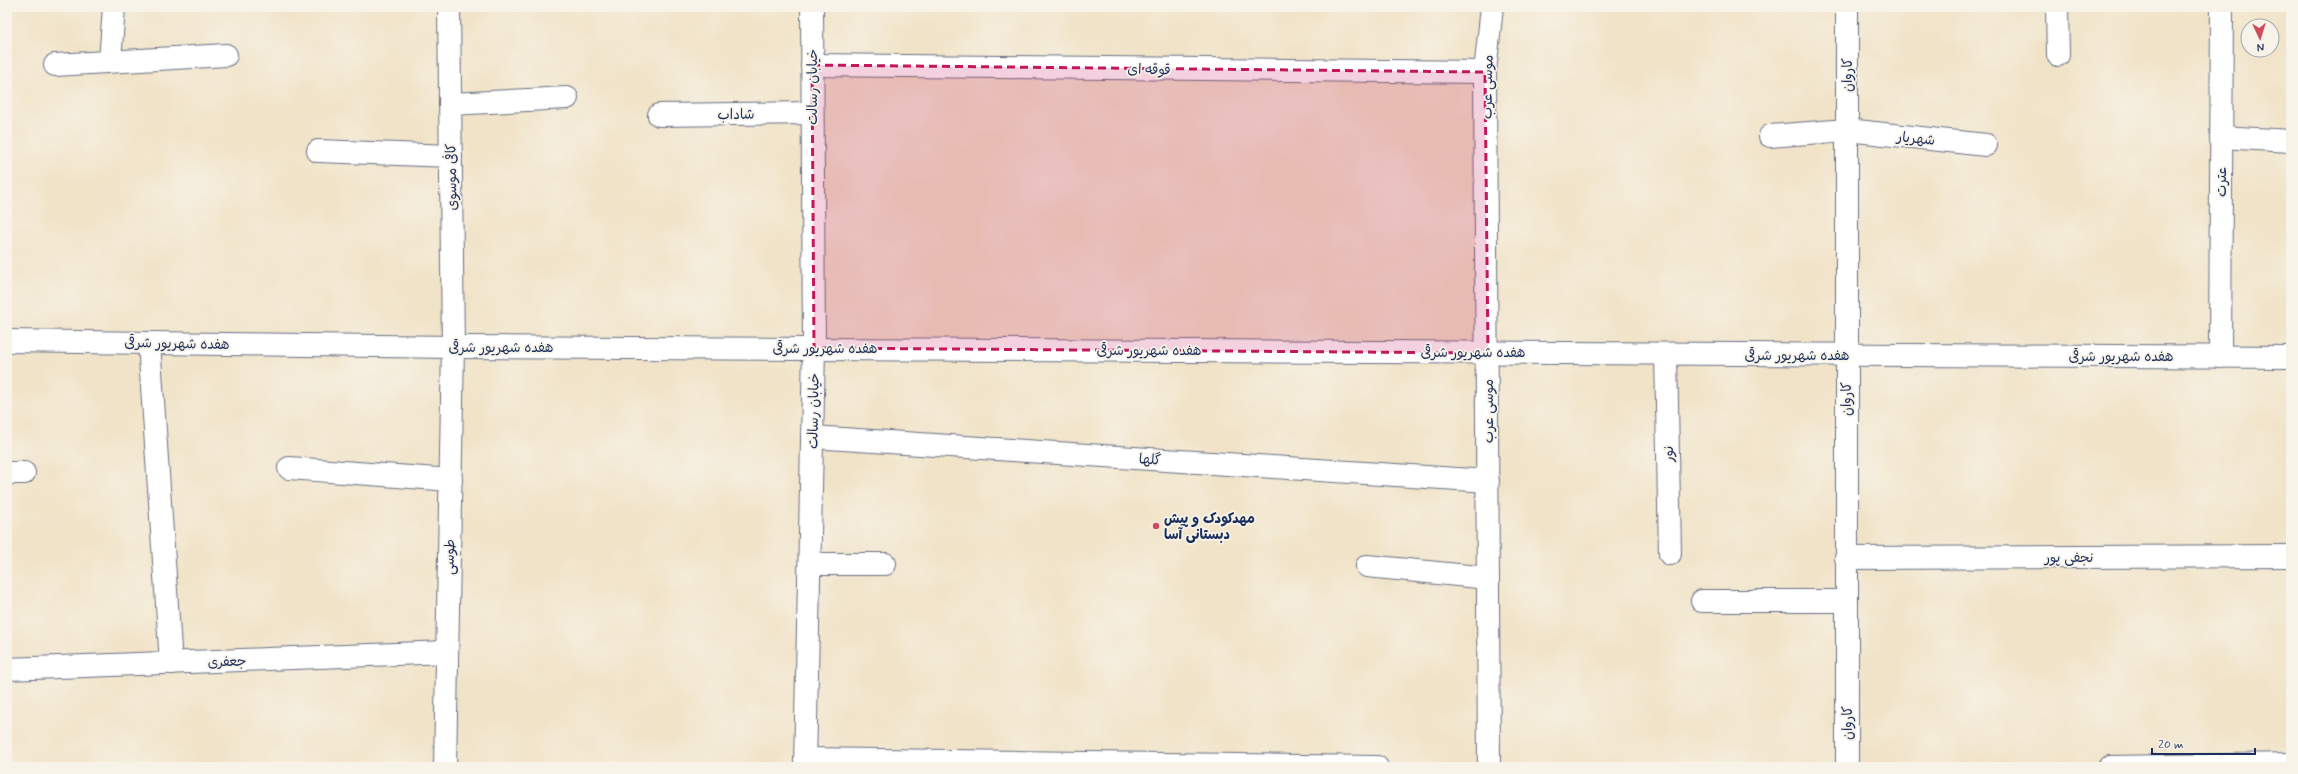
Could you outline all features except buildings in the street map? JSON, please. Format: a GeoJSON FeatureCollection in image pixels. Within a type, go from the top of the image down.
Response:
{"type":"FeatureCollection","features":[{"type":"Feature","properties":{"kind":"street"},"geometry":{"type":"LineString","coordinates":[[110,61],[114,7]]}},
{"type":"Feature","properties":{"kind":"street","name":"کافی موسوی"},"geometry":{"type":"LineString","coordinates":[[449,7],[453,347]]}},
{"type":"Feature","properties":{"kind":"street","name":"خیابان رسالت"},"geometry":{"type":"LineString","coordinates":[[805,763],[814,348],[812,7]]}},
{"type":"Feature","properties":{"kind":"street","name":"موسی عرب"},"geometry":{"type":"LineString","coordinates":[[1489,767],[1488,352],[1485,72],[1492,7]]}},
{"type":"Feature","properties":{"kind":"street","name":"کاروان"},"geometry":{"type":"LineString","coordinates":[[1847,767],[1846,355],[1848,7]]}},
{"type":"Feature","properties":{"kind":"street"},"geometry":{"type":"LineString","coordinates":[[2058,7],[2058,55]]}},
{"type":"Feature","properties":{"kind":"street","name":"عترت"},"geometry":{"type":"LineString","coordinates":[[2220,357],[2222,7]]}},
{"type":"Feature","properties":{"kind":"street"},"geometry":{"type":"LineString","coordinates":[[55,65],[226,55]]}},
{"type":"Feature","properties":{"kind":"street","name":"قوقه ای"},"geometry":{"type":"LineString","coordinates":[[812,65],[1485,72]]}},
{"type":"Feature","properties":{"kind":"street"},"geometry":{"type":"LineString","coordinates":[[450,104],[567,98]]}},
{"type":"Feature","properties":{"kind":"street","name":"شاداب"},"geometry":{"type":"LineString","coordinates":[[659,115],[812,113]]}},
{"type":"Feature","properties":{"kind":"street","name":"شهریار"},"geometry":{"type":"LineString","coordinates":[[1770,136],[1847,130],[1986,145]]}},
{"type":"Feature","properties":{"kind":"street"},"geometry":{"type":"LineString","coordinates":[[2221,137],[2291,141]]}},
{"type":"Feature","properties":{"kind":"street"},"geometry":{"type":"LineString","coordinates":[[318,150],[450,156]]}},
{"type":"Feature","properties":{"kind":"street","name":"هفده شهریور شرقی"},"geometry":{"type":"LineString","coordinates":[[7,341],[453,347],[2291,357]]}},
{"type":"Feature","properties":{"kind":"street"},"geometry":{"type":"LineString","coordinates":[[149,343],[171,663]]}},
{"type":"Feature","properties":{"kind":"street","name":"طوسی"},"geometry":{"type":"LineString","coordinates":[[444,767],[453,347]]}},
{"type":"Feature","properties":{"kind":"street","name":"نور"},"geometry":{"type":"LineString","coordinates":[[1666,354],[1670,554]]}},
{"type":"Feature","properties":{"kind":"street","name":"گلها"},"geometry":{"type":"LineString","coordinates":[[812,437],[1488,481]]}},
{"type":"Feature","properties":{"kind":"street"},"geometry":{"type":"LineString","coordinates":[[289,468],[450,480]]}},
{"type":"Feature","properties":{"kind":"street","name":"نجفی پور"},"geometry":{"type":"LineString","coordinates":[[1846,558],[2291,556]]}},
{"type":"Feature","properties":{"kind":"street"},"geometry":{"type":"LineString","coordinates":[[810,564],[885,564]]}},
{"type":"Feature","properties":{"kind":"street"},"geometry":{"type":"LineString","coordinates":[[1367,566],[1488,578]]}},
{"type":"Feature","properties":{"kind":"street"},"geometry":{"type":"LineString","coordinates":[[1702,601],[1846,602]]}},
{"type":"Feature","properties":{"kind":"street","name":"جعفری"},"geometry":{"type":"LineString","coordinates":[[7,669],[447,652]]}},
{"type":"Feature","properties":{"kind":"street"},"geometry":{"type":"LineString","coordinates":[[805,763],[1377,767]]}},
{"type":"Feature","properties":{"kind":"street"},"geometry":{"type":"LineString","coordinates":[[2110,767],[2291,764]]}},
{"type":"Feature","properties":{"kind":"highlighted area"},"geometry":{"type":"Polygon","coordinates":[[[812,65],[1485,72],[1488,353],[814,348],[812,65]]]}},
{"type":"Feature","properties":{"kind":"place","name":"مهدکودک و پیش دبستانی آسا"},"geometry":{"type":"Point","coordinates":[1156,526]}}]}
